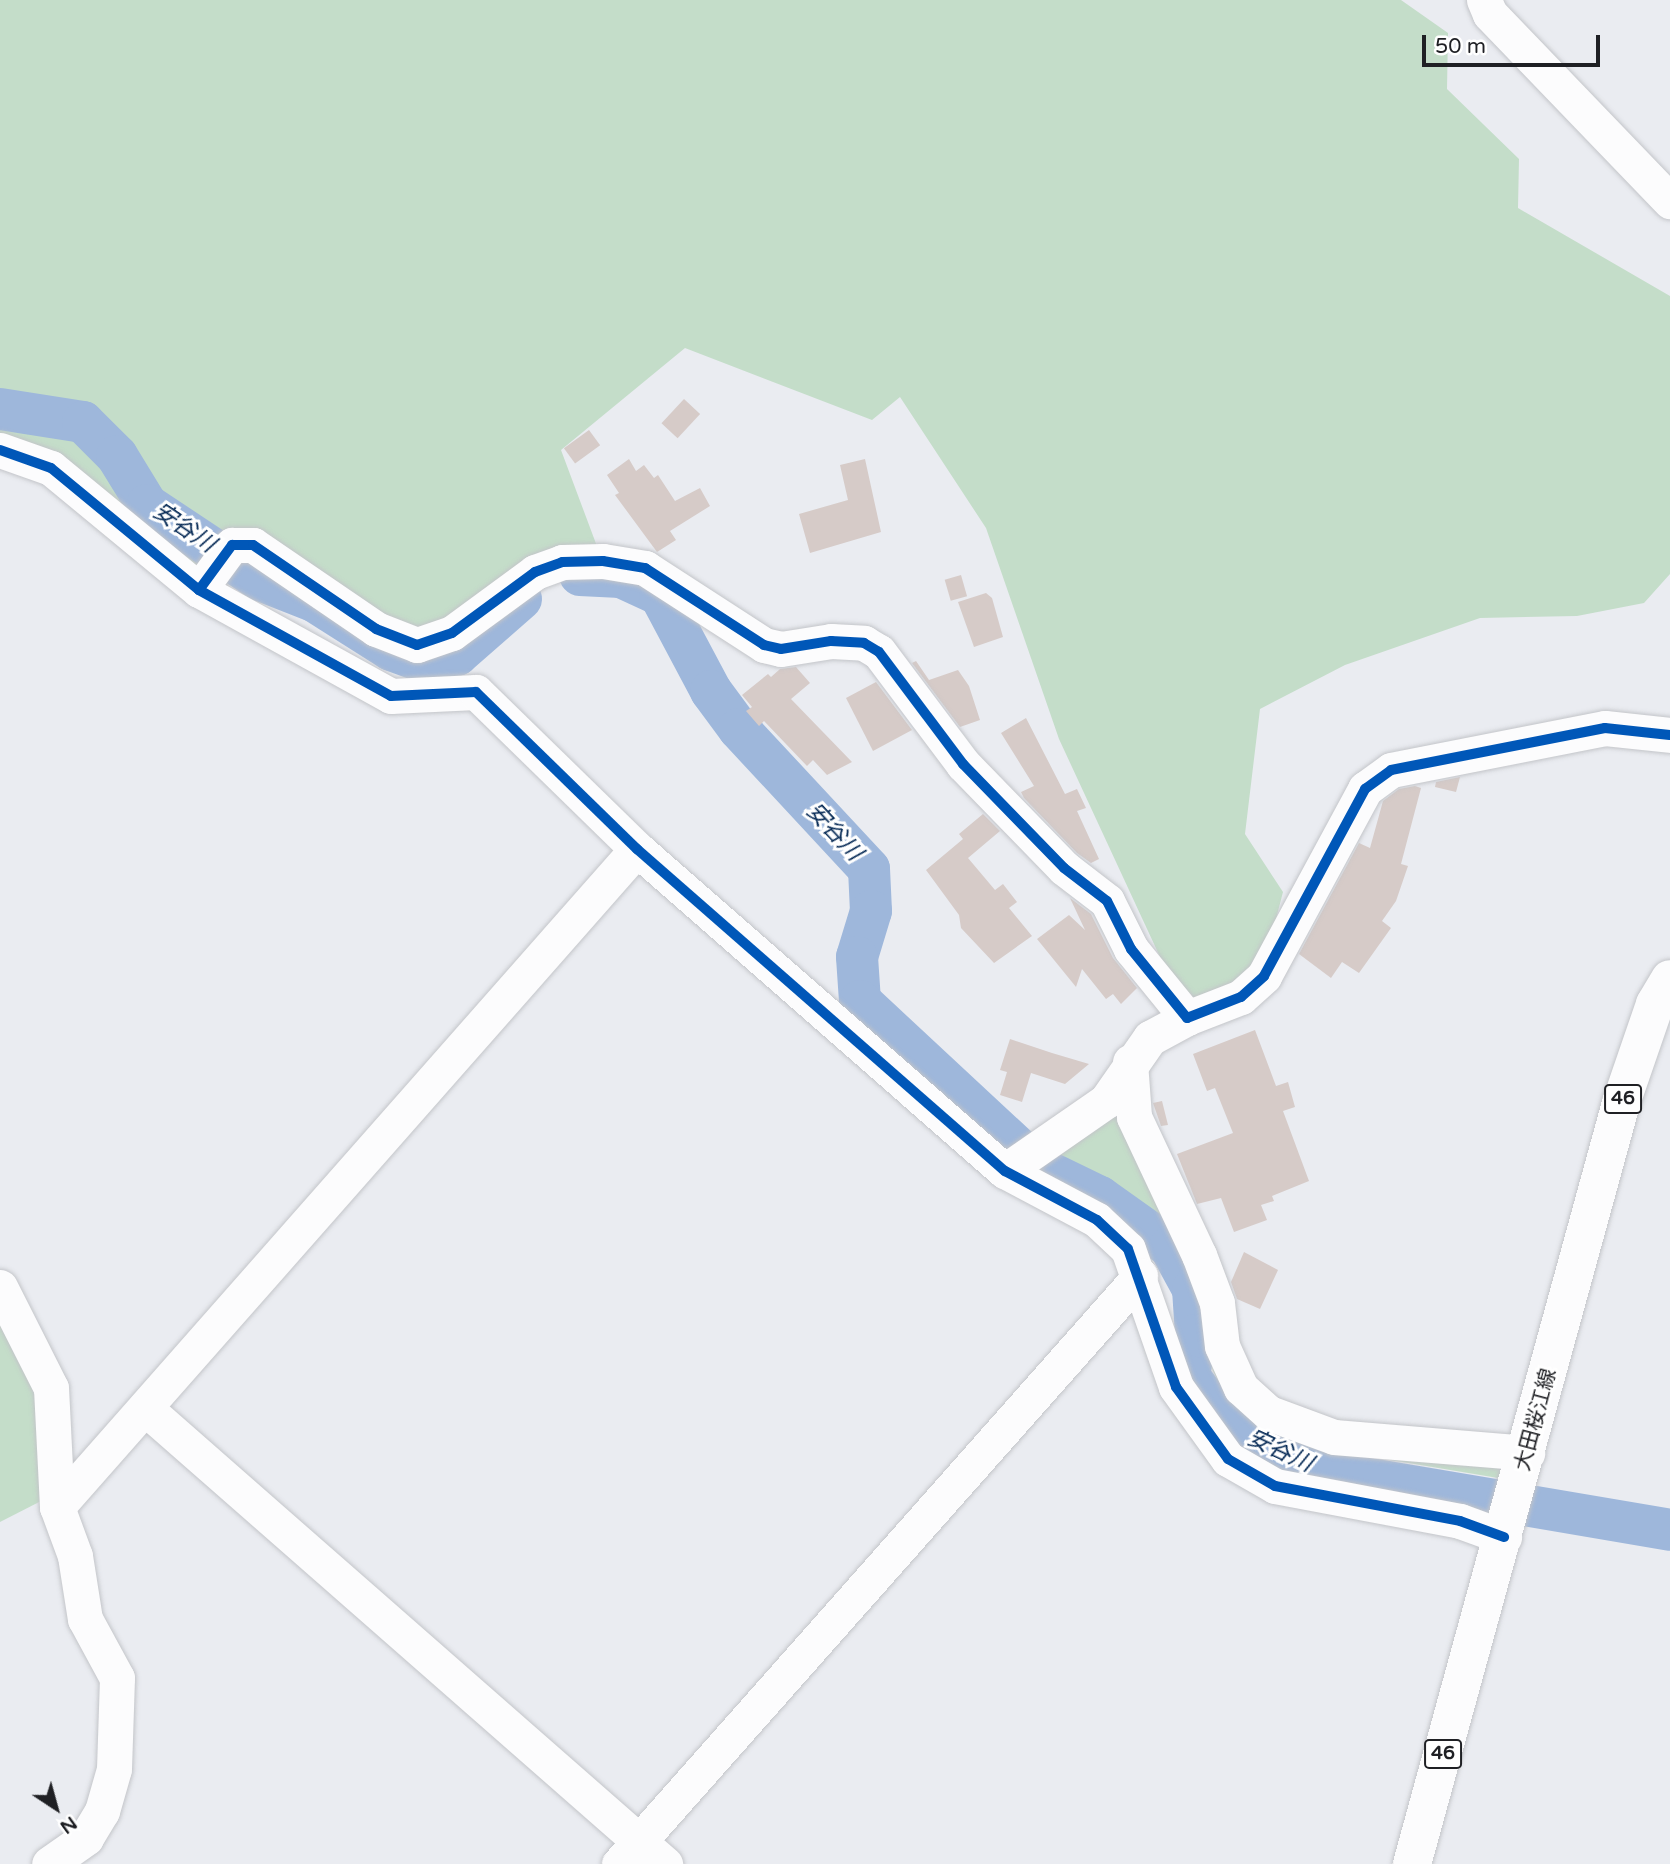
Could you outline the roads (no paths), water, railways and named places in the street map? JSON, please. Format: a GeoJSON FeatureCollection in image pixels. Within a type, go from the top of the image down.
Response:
{"type":"FeatureCollection","features":[{"type":"Feature","properties":{"kind":"main road","name":"大田桜江線"},"geometry":{"type":"LineString","coordinates":[[1412,1864],[1507,1529],[1622,1103],[1655,1004],[1670,979]]}},
{"type":"Feature","properties":{"kind":"street"},"geometry":{"type":"LineString","coordinates":[[1484,0],[1490,14],[1670,201]]}},
{"type":"Feature","properties":{"kind":"street"},"geometry":{"type":"LineString","coordinates":[[0,450],[51,468],[203,585],[391,696],[476,692],[637,849],[1008,1168],[1097,1220],[1128,1249],[1140,1276],[1176,1387],[1228,1459],[1275,1486],[1507,1529]]}},
{"type":"Feature","properties":{"kind":"street"},"geometry":{"type":"LineString","coordinates":[[203,585],[232,545],[253,545],[376,629],[417,645],[452,633],[535,572],[562,562],[603,561],[645,568],[764,645],[780,649],[831,641],[864,643],[879,652],[963,764],[1064,868],[1107,901],[1131,949],[1187,1018]]}},
{"type":"Feature","properties":{"kind":"street"},"geometry":{"type":"LineString","coordinates":[[1008,1168],[1106,1101],[1130,1062],[1150,1038],[1187,1018],[1241,997],[1264,976],[1365,789],[1391,770],[1605,728],[1670,735]]}},
{"type":"Feature","properties":{"kind":"street"},"geometry":{"type":"LineString","coordinates":[[57,1507],[637,849]]}},
{"type":"Feature","properties":{"kind":"street"},"geometry":{"type":"LineString","coordinates":[[1130,1062],[1134,1117],[1199,1255],[1217,1303],[1222,1346],[1241,1388],[1269,1413],[1334,1437],[1524,1461]]}},
{"type":"Feature","properties":{"kind":"street"},"geometry":{"type":"LineString","coordinates":[[629,1853],[1140,1276]]}},
{"type":"Feature","properties":{"kind":"street"},"geometry":{"type":"LineString","coordinates":[[0,1286],[51,1388],[57,1507],[75,1556],[85,1619],[117,1678],[118,1726],[114,1769],[102,1811],[86,1838],[49,1864]]}},
{"type":"Feature","properties":{"kind":"street"},"geometry":{"type":"LineString","coordinates":[[145,1408],[629,1853],[665,1864]]}},
{"type":"Feature","properties":{"kind":"waterway","name":"安谷川"},"geometry":{"type":"LineString","coordinates":[[0,409],[83,422],[117,456],[147,505],[260,580],[314,601],[391,650],[422,661],[457,655],[521,599]]}},
{"type":"Feature","properties":{"kind":"waterway","name":"安谷川"},"geometry":{"type":"LineString","coordinates":[[580,575],[621,577],[660,595],[711,691],[739,729],[869,869],[871,911],[857,957],[860,1001],[1040,1168],[1100,1197],[1170,1247],[1193,1289],[1196,1335],[1189,1376],[1214,1410],[1252,1443],[1305,1468],[1670,1530]]}}]}
